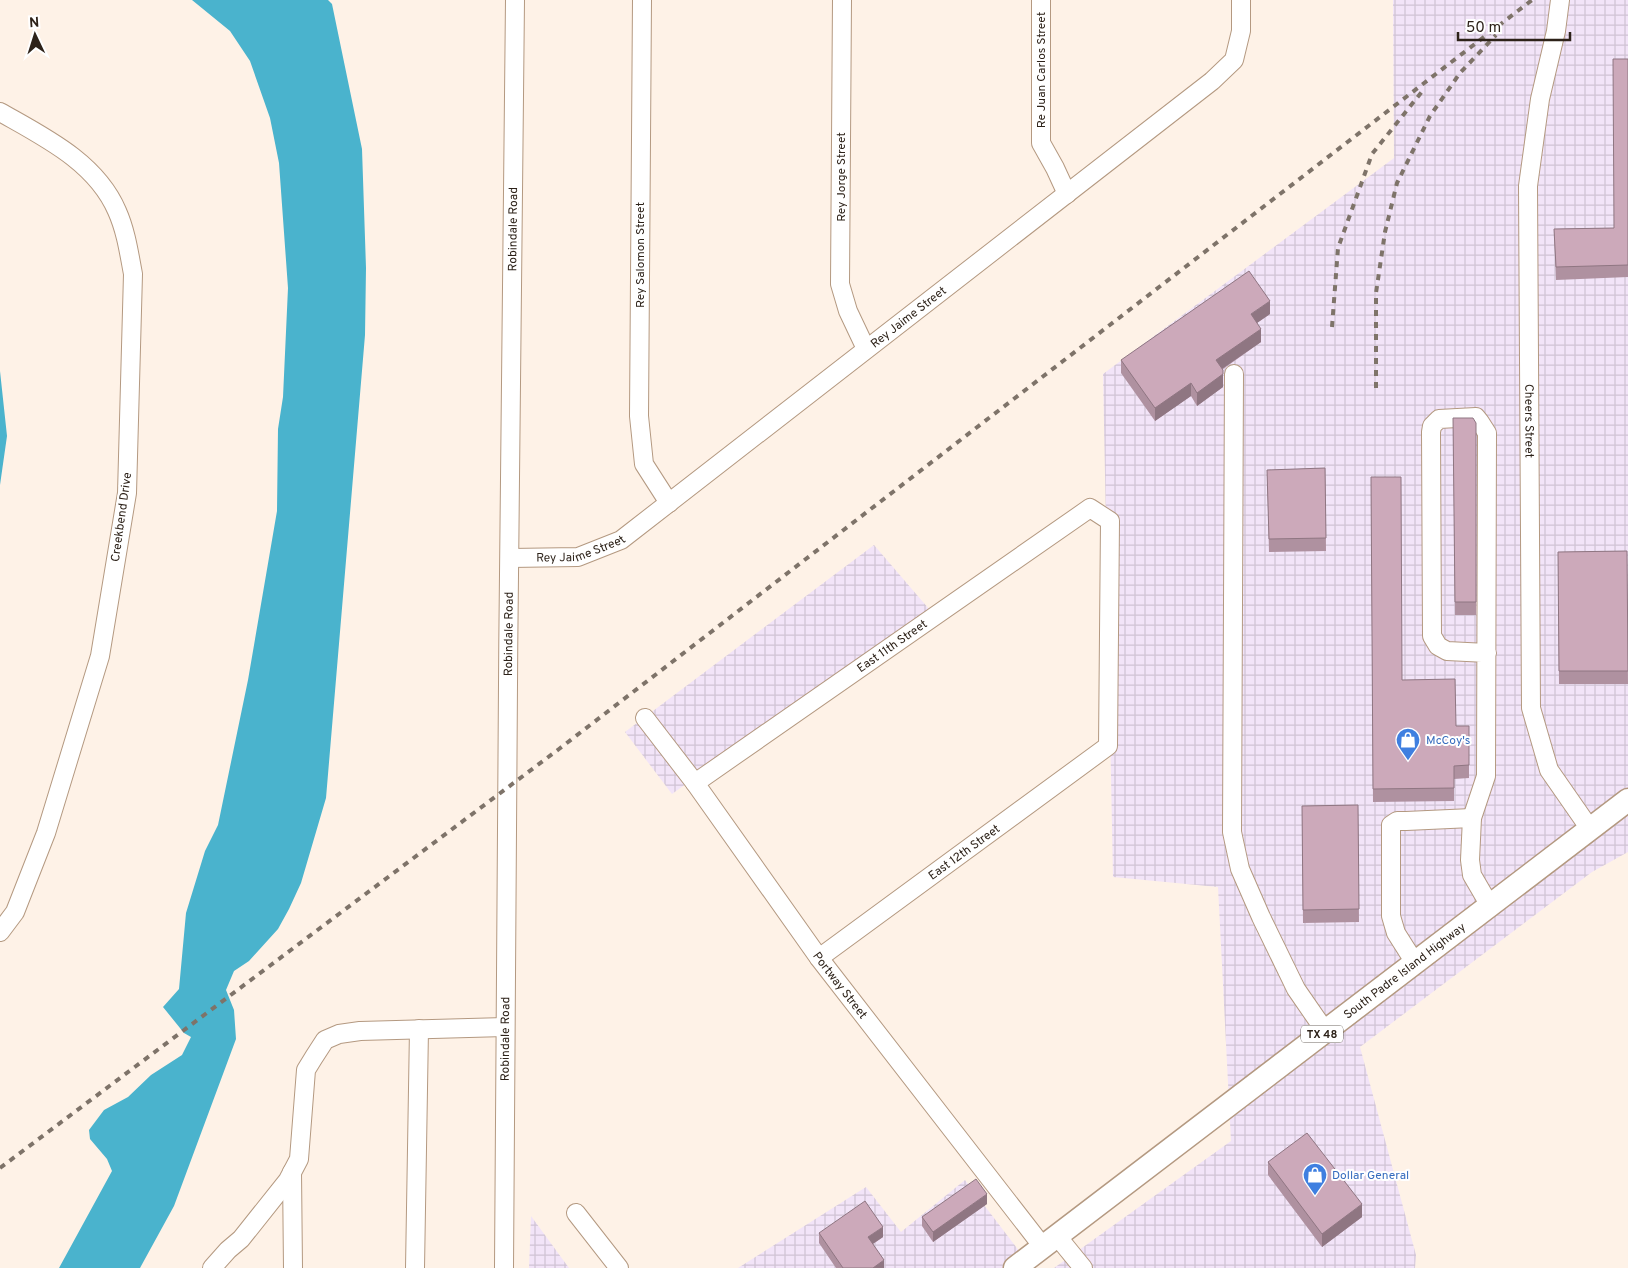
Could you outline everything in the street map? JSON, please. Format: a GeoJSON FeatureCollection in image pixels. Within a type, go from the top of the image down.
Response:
{"type":"FeatureCollection","features":[{"type":"Feature","properties":{"kind":"main road","name":"South Padre Island Highway"},"geometry":{"type":"LineString","coordinates":[[1015,1268],[1628,800]]}},
{"type":"Feature","properties":{"kind":"street","name":"Robindale Road"},"geometry":{"type":"LineString","coordinates":[[504,1268],[506,741],[510,558],[515,0]]}},
{"type":"Feature","properties":{"kind":"street","name":"Rey Salomon Street"},"geometry":{"type":"LineString","coordinates":[[642,0],[639,416],[644,464],[669,502]]}},
{"type":"Feature","properties":{"kind":"street","name":"Rey Jorge Street"},"geometry":{"type":"LineString","coordinates":[[842,0],[840,284],[848,311],[866,349]]}},
{"type":"Feature","properties":{"kind":"street","name":"Re Juan Carlos Street"},"geometry":{"type":"LineString","coordinates":[[1041,0],[1041,143],[1067,194]]}},
{"type":"Feature","properties":{"kind":"street","name":"Rey Jaime Street"},"geometry":{"type":"LineString","coordinates":[[510,558],[578,557],[621,540],[1212,81],[1234,60],[1241,31],[1241,0]]}},
{"type":"Feature","properties":{"kind":"street","name":"Cheers Street"},"geometry":{"type":"LineString","coordinates":[[1560,0],[1556,31],[1540,99],[1528,186],[1531,708],[1549,770],[1590,829]]}},
{"type":"Feature","properties":{"kind":"street","name":"Creekbend Drive"},"geometry":{"type":"LineString","coordinates":[[0,112],[62,148],[98,180],[117,211],[127,244],[133,274],[127,493],[100,656],[46,833],[15,912],[0,932]]}},
{"type":"Feature","properties":{"kind":"street"},"geometry":{"type":"LineString","coordinates":[[1234,374],[1232,832],[1240,869],[1260,917],[1296,989],[1325,1031]]}},
{"type":"Feature","properties":{"kind":"street"},"geometry":{"type":"LineString","coordinates":[[1487,653],[1447,651],[1438,646],[1432,636],[1431,432],[1432,426],[1438,419],[1476,418],[1487,433],[1487,653],[1486,776],[1472,818],[1470,860],[1472,874],[1490,906]]}},
{"type":"Feature","properties":{"kind":"street","name":"East 11th Street"},"geometry":{"type":"LineString","coordinates":[[695,783],[1090,508],[1110,520],[1108,746]]}},
{"type":"Feature","properties":{"kind":"street","name":"Portway Street"},"geometry":{"type":"LineString","coordinates":[[645,718],[695,783],[819,958],[1050,1242],[1082,1268]]}},
{"type":"Feature","properties":{"kind":"street","name":"East 12th Street"},"geometry":{"type":"LineString","coordinates":[[819,958],[1108,746]]}},
{"type":"Feature","properties":{"kind":"street"},"geometry":{"type":"LineString","coordinates":[[1415,963],[1396,933],[1391,916],[1391,825],[1397,821],[1406,820],[1472,818]]}},
{"type":"Feature","properties":{"kind":"street"},"geometry":{"type":"LineString","coordinates":[[212,1268],[241,1239],[288,1180],[299,1160],[306,1070],[325,1040],[339,1034],[360,1031],[505,1026]]}},
{"type":"Feature","properties":{"kind":"street"},"geometry":{"type":"LineString","coordinates":[[416,1268],[420,1029]]}},
{"type":"Feature","properties":{"kind":"street"},"geometry":{"type":"LineString","coordinates":[[292,1172],[293,1268]]}},
{"type":"Feature","properties":{"kind":"street"},"geometry":{"type":"LineString","coordinates":[[576,1213],[619,1268]]}},
{"type":"Feature","properties":{"kind":"shaded area"},"geometry":{"type":"Polygon","coordinates":[[[1393,0],[1628,0],[1628,852],[1592,872],[1360,1047],[1416,1255],[1415,1268],[1054,1268],[1231,1141],[1218,887],[1113,877],[1103,374],[1394,158],[1393,0]]]}},
{"type":"Feature","properties":{"kind":"shaded area"},"geometry":{"type":"Polygon","coordinates":[[[874,545],[929,609],[672,794],[625,732],[874,545]]]}},
{"type":"Feature","properties":{"kind":"shaded area"},"geometry":{"type":"Polygon","coordinates":[[[965,1180],[1032,1268],[738,1268],[866,1187],[901,1232],[965,1180]]]}},
{"type":"Feature","properties":{"kind":"shaded area"},"geometry":{"type":"Polygon","coordinates":[[[531,1216],[569,1268],[529,1268],[531,1216]]]}},
{"type":"Feature","properties":{"kind":"water"},"geometry":{"type":"Polygon","coordinates":[[[192,0],[328,0],[332,4],[362,149],[366,268],[365,335],[326,798],[301,883],[289,909],[278,929],[249,961],[234,971],[226,990],[234,1010],[236,1039],[174,1206],[140,1268],[59,1268],[112,1171],[107,1159],[90,1139],[89,1130],[104,1110],[128,1097],[151,1075],[182,1055],[191,1037],[184,1033],[163,1007],[179,989],[186,913],[205,851],[218,825],[248,680],[277,511],[278,429],[283,397],[288,288],[279,163],[270,118],[250,61],[230,31],[192,0]]]}},
{"type":"Feature","properties":{"kind":"water"},"geometry":{"type":"Polygon","coordinates":[[[0,371],[7,436],[0,485],[0,371]]]}},
{"type":"Feature","properties":{"kind":"building"},"geometry":{"type":"Polygon","coordinates":[[[1613,59],[1628,59],[1628,265],[1556,267],[1554,229],[1614,228],[1613,59]]]}},
{"type":"Feature","properties":{"kind":"building"},"geometry":{"type":"Polygon","coordinates":[[[1249,271],[1270,301],[1251,314],[1261,329],[1216,360],[1223,370],[1223,374],[1197,393],[1191,383],[1155,408],[1121,360],[1249,271]]]}},
{"type":"Feature","properties":{"kind":"building"},"geometry":{"type":"Polygon","coordinates":[[[1453,418],[1473,418],[1476,423],[1476,602],[1455,602],[1453,418]]]}},
{"type":"Feature","properties":{"kind":"building"},"geometry":{"type":"Polygon","coordinates":[[[1325,468],[1326,538],[1269,539],[1267,470],[1325,468]]]}},
{"type":"Feature","properties":{"kind":"building"},"geometry":{"type":"Polygon","coordinates":[[[1371,477],[1401,477],[1402,680],[1455,679],[1456,726],[1469,726],[1469,765],[1454,766],[1454,788],[1373,789],[1371,477]]]}},
{"type":"Feature","properties":{"kind":"building"},"geometry":{"type":"Polygon","coordinates":[[[1627,551],[1628,671],[1559,671],[1558,552],[1627,551]]]}},
{"type":"Feature","properties":{"kind":"building"},"geometry":{"type":"Polygon","coordinates":[[[1358,805],[1359,909],[1303,910],[1302,806],[1358,805]]]}},
{"type":"Feature","properties":{"kind":"building","name":"Dollar General"},"geometry":{"type":"Polygon","coordinates":[[[1307,1133],[1362,1204],[1322,1234],[1268,1162],[1307,1133]]]}},
{"type":"Feature","properties":{"kind":"building"},"geometry":{"type":"Polygon","coordinates":[[[976,1179],[987,1194],[933,1232],[922,1217],[976,1179]]]}},
{"type":"Feature","properties":{"kind":"building"},"geometry":{"type":"Polygon","coordinates":[[[865,1201],[883,1227],[868,1237],[884,1260],[873,1268],[843,1268],[819,1233],[865,1201]]]}},
{"type":"Feature","properties":{"kind":"railway"},"geometry":{"type":"LineString","coordinates":[[0,1168],[559,749],[1532,0]]}},
{"type":"Feature","properties":{"kind":"railway"},"geometry":{"type":"LineString","coordinates":[[1376,388],[1376,293],[1385,232],[1397,183],[1430,116],[1460,73],[1496,35]]}},
{"type":"Feature","properties":{"kind":"railway"},"geometry":{"type":"LineString","coordinates":[[1332,327],[1338,248],[1372,154],[1424,89]]}},
{"type":"Feature","properties":{"kind":"place","name":"McCoy's"},"geometry":{"type":"Point","coordinates":[1408,761]}},
{"type":"Feature","properties":{"kind":"place","name":"Dollar General"},"geometry":{"type":"Point","coordinates":[1315,1196]}}]}
